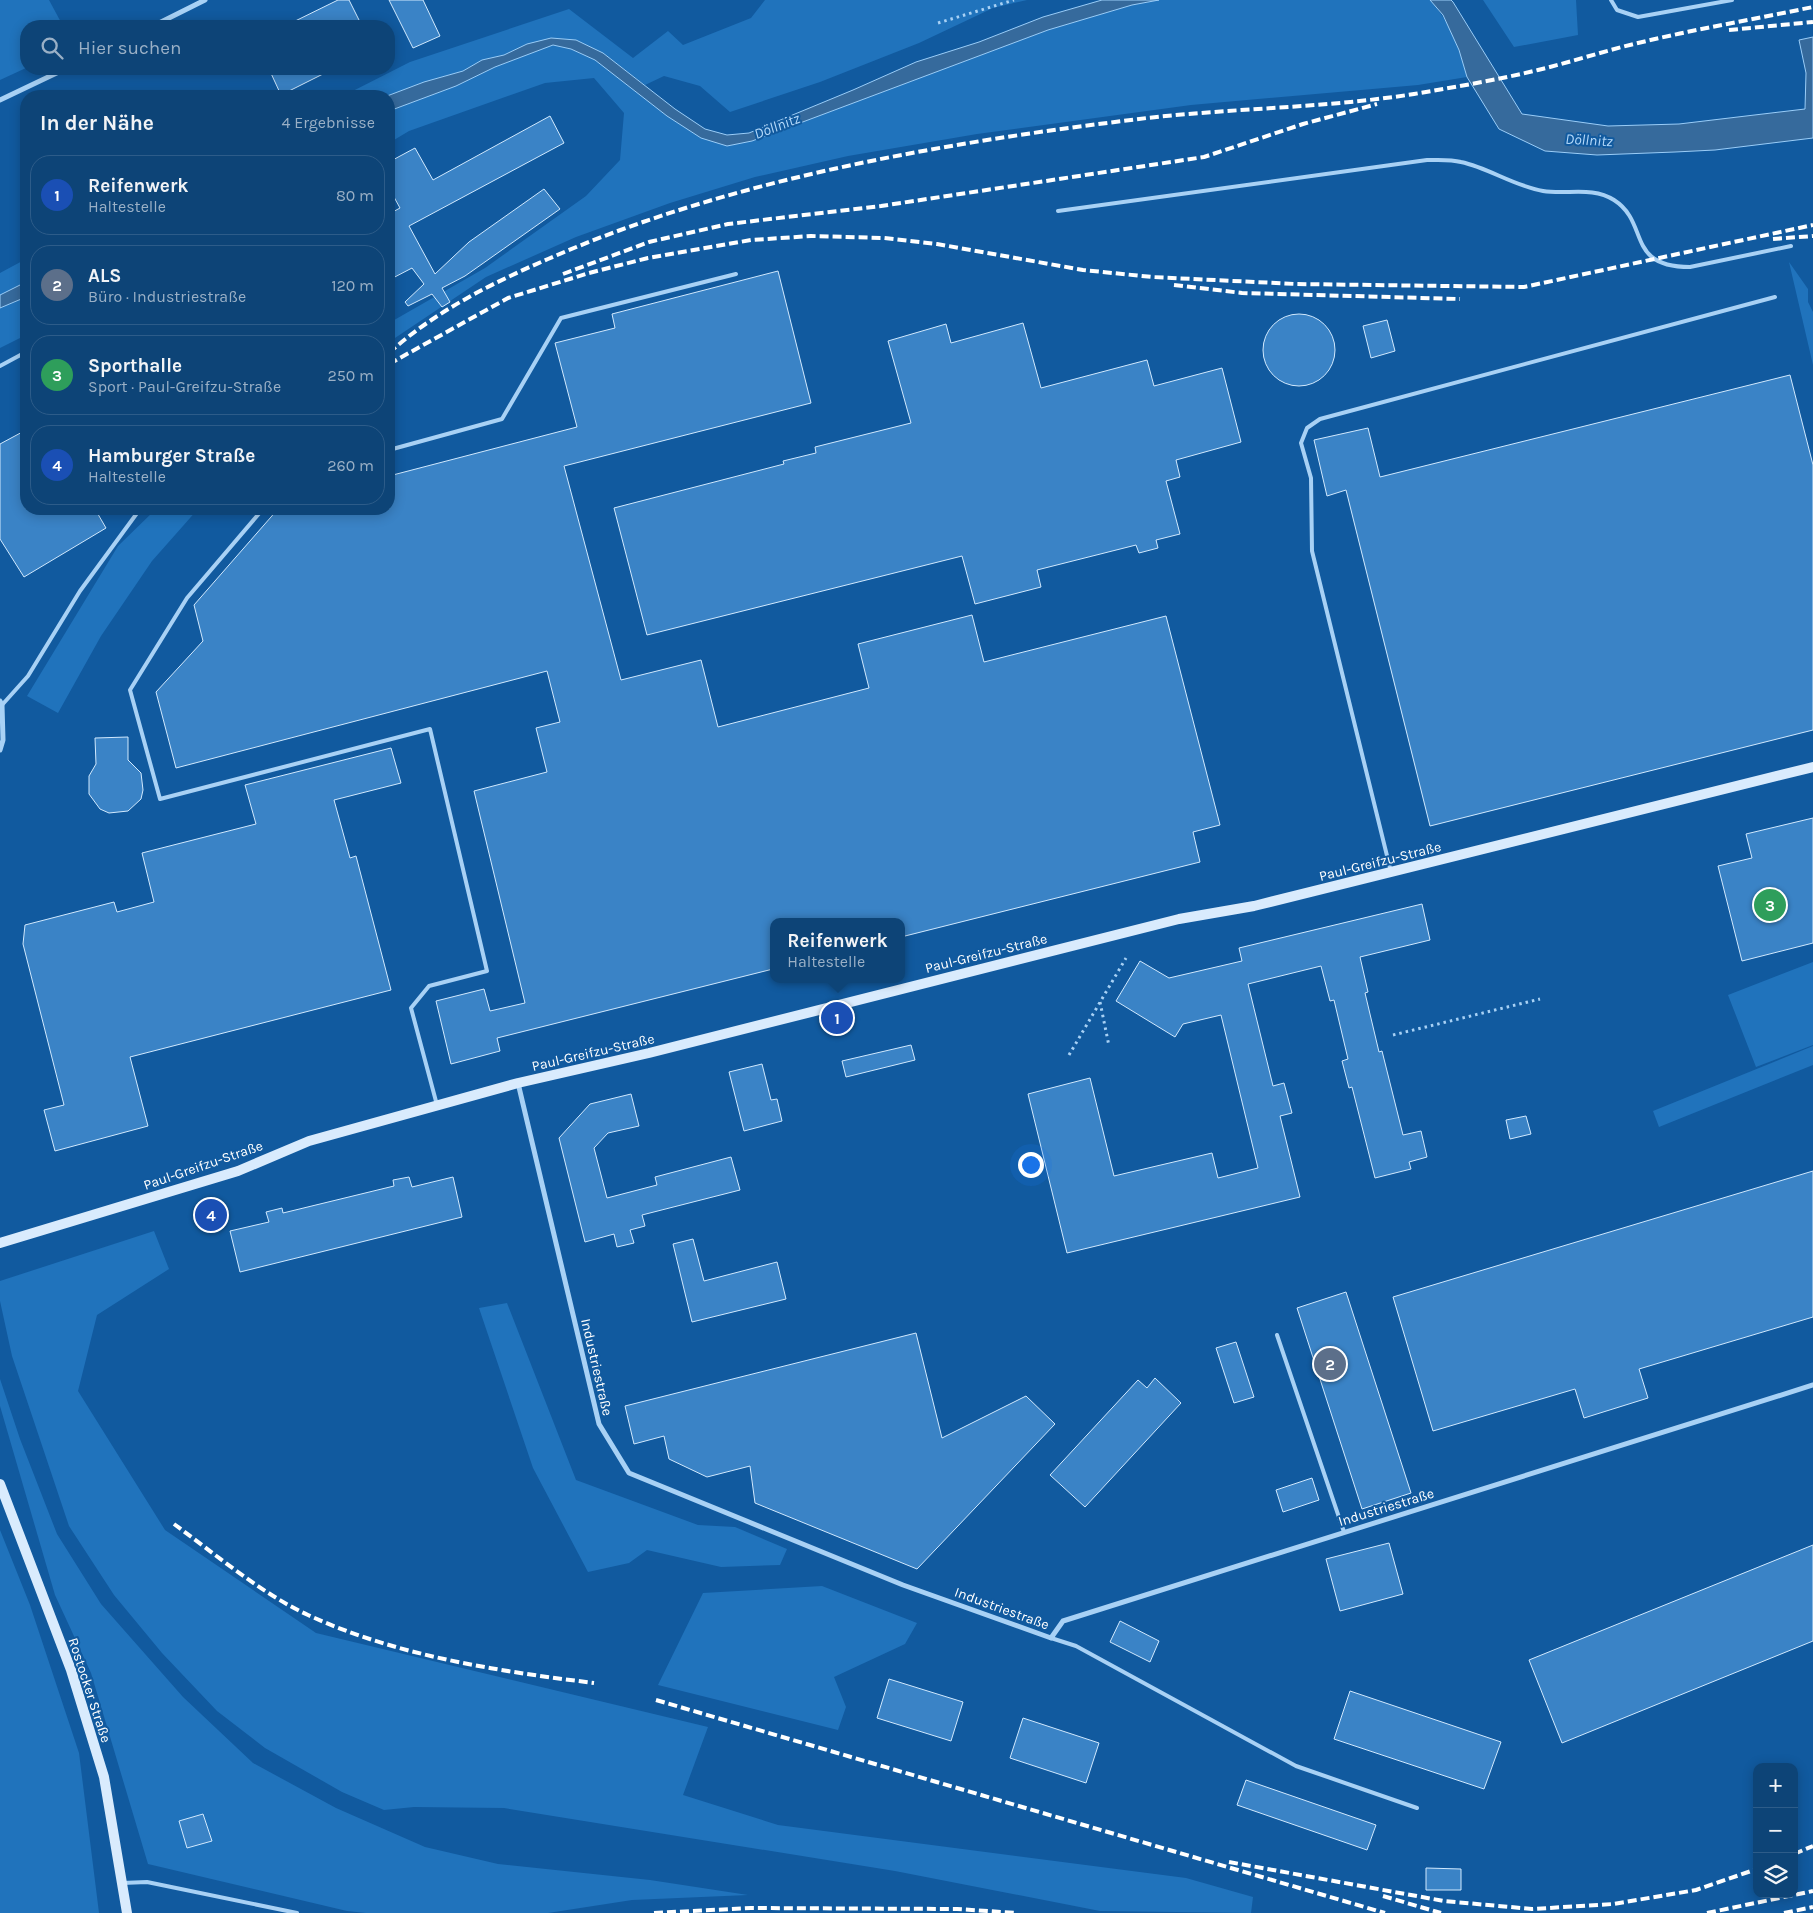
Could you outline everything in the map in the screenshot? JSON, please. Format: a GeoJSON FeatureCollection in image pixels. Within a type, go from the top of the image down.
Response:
{"type":"FeatureCollection","features":[{"type":"Feature","properties":{"kind":"main road","name":"Paul-Greifzu-Straße"},"geometry":{"type":"LineString","coordinates":[[0,1243],[219,1177],[309,1140],[518,1083],[649,1053],[1180,919],[1254,906],[1813,767]]}},
{"type":"Feature","properties":{"kind":"main road","name":"Rostocker Straße"},"geometry":{"type":"LineString","coordinates":[[0,1484],[71,1670],[102,1768],[127,1913]]}},
{"type":"Feature","properties":{"kind":"street"},"geometry":{"type":"LineString","coordinates":[[165,20],[205,0]]}},
{"type":"Feature","properties":{"kind":"street"},"geometry":{"type":"LineString","coordinates":[[21,90],[52,75]]}},
{"type":"Feature","properties":{"kind":"street"},"geometry":{"type":"LineString","coordinates":[[0,100],[20,90]]}},
{"type":"Feature","properties":{"kind":"street"},"geometry":{"type":"LineString","coordinates":[[0,750],[3,740],[1,703]]}},
{"type":"Feature","properties":{"kind":"street","name":"Industriestraße"},"geometry":{"type":"LineString","coordinates":[[518,1083],[599,1424],[629,1473],[903,1585],[1051,1638],[1063,1621],[1813,1385]]}},
{"type":"Feature","properties":{"kind":"lane"},"geometry":{"type":"LineString","coordinates":[[1612,0],[1617,10],[1638,17],[1732,0]]}},
{"type":"Feature","properties":{"kind":"lane"},"geometry":{"type":"LineString","coordinates":[[1058,211],[1427,160],[1448,160],[1462,162],[1523,187],[1545,191],[1599,193],[1613,200],[1624,209],[1644,250],[1654,259],[1674,267],[1690,267],[1791,246]]}},
{"type":"Feature","properties":{"kind":"lane"},"geometry":{"type":"LineString","coordinates":[[395,448],[502,419],[561,318],[736,274]]}},
{"type":"Feature","properties":{"kind":"lane"},"geometry":{"type":"LineString","coordinates":[[1391,872],[1312,552],[1311,478],[1301,443],[1307,428],[1320,419],[1775,297]]}},
{"type":"Feature","properties":{"kind":"lane"},"geometry":{"type":"LineString","coordinates":[[0,366],[20,355]]}},
{"type":"Feature","properties":{"kind":"lane"},"geometry":{"type":"LineString","coordinates":[[1,703],[28,676],[80,591],[136,515]]}},
{"type":"Feature","properties":{"kind":"lane"},"geometry":{"type":"LineString","coordinates":[[258,515],[188,598],[130,690],[160,799],[430,729],[487,971],[429,986],[412,1008],[437,1106]]}},
{"type":"Feature","properties":{"kind":"lane"},"geometry":{"type":"LineString","coordinates":[[1277,1335],[1344,1532]]}},
{"type":"Feature","properties":{"kind":"lane"},"geometry":{"type":"LineString","coordinates":[[1051,1638],[1076,1646],[1296,1766],[1417,1808]]}},
{"type":"Feature","properties":{"kind":"lane"},"geometry":{"type":"LineString","coordinates":[[122,1883],[147,1882],[297,1913]]}},
{"type":"Feature","properties":{"kind":"path"},"geometry":{"type":"LineString","coordinates":[[938,24],[1014,0]]}},
{"type":"Feature","properties":{"kind":"path"},"geometry":{"type":"LineString","coordinates":[[1069,1054],[1126,958]]}},
{"type":"Feature","properties":{"kind":"path"},"geometry":{"type":"LineString","coordinates":[[1393,1035],[1540,999]]}},
{"type":"Feature","properties":{"kind":"path"},"geometry":{"type":"LineString","coordinates":[[1100,1001],[1109,1046]]}},
{"type":"Feature","properties":{"kind":"shaded area"},"geometry":{"type":"Polygon","coordinates":[[[0,0],[49,0],[60,20],[20,20],[20,71],[0,80],[0,0]]]}},
{"type":"Feature","properties":{"kind":"shaded area"},"geometry":{"type":"Polygon","coordinates":[[[765,0],[1027,0],[993,8],[919,43],[820,82],[730,112],[700,86],[664,76],[645,85],[603,53],[576,40],[527,44],[504,55],[482,60],[463,71],[424,82],[395,93],[395,90],[355,90],[384,75],[395,75],[395,70],[410,62],[569,9],[633,58],[668,31],[683,45],[751,18],[765,0]]]}},
{"type":"Feature","properties":{"kind":"shaded area"},"geometry":{"type":"Polygon","coordinates":[[[1159,0],[1430,0],[1443,17],[1453,36],[1467,77],[1418,85],[1191,105],[977,134],[848,156],[755,177],[670,203],[576,237],[486,277],[395,338],[395,320],[485,268],[586,196],[620,160],[624,113],[594,78],[545,83],[409,131],[395,139],[395,109],[456,86],[495,67],[552,45],[571,49],[595,60],[701,138],[752,141],[1048,30],[1132,5],[1159,0]]]}},
{"type":"Feature","properties":{"kind":"shaded area"},"geometry":{"type":"Polygon","coordinates":[[[1483,0],[1576,0],[1578,35],[1514,47],[1483,0]]]}},
{"type":"Feature","properties":{"kind":"shaded area"},"geometry":{"type":"Polygon","coordinates":[[[20,262],[20,285],[0,295],[0,273],[20,262]]]}},
{"type":"Feature","properties":{"kind":"shaded area"},"geometry":{"type":"Polygon","coordinates":[[[1789,262],[1808,289],[1808,302],[1813,312],[1813,365],[1789,262]]]}},
{"type":"Feature","properties":{"kind":"shaded area"},"geometry":{"type":"Polygon","coordinates":[[[20,300],[20,338],[0,348],[0,308],[20,300]]]}},
{"type":"Feature","properties":{"kind":"shaded area"},"geometry":{"type":"Polygon","coordinates":[[[150,515],[193,515],[152,561],[101,636],[58,713],[27,696],[118,546],[150,515]]]}},
{"type":"Feature","properties":{"kind":"shaded area"},"geometry":{"type":"Polygon","coordinates":[[[1813,962],[1813,1045],[1756,1067],[1728,995],[1813,962]]]}},
{"type":"Feature","properties":{"kind":"shaded area"},"geometry":{"type":"Polygon","coordinates":[[[1813,1046],[1813,1065],[1659,1127],[1653,1111],[1813,1046]]]}},
{"type":"Feature","properties":{"kind":"shaded area"},"geometry":{"type":"Polygon","coordinates":[[[154,1231],[169,1269],[97,1315],[78,1391],[165,1530],[316,1633],[708,1727],[683,1795],[778,1825],[1186,1878],[1253,1897],[1251,1913],[1100,1911],[895,1871],[504,1808],[414,1807],[384,1810],[342,1792],[265,1748],[217,1711],[162,1653],[114,1595],[69,1526],[12,1356],[0,1301],[0,1281],[154,1231]]]}},
{"type":"Feature","properties":{"kind":"shaded area"},"geometry":{"type":"Polygon","coordinates":[[[507,1303],[576,1480],[698,1525],[735,1527],[787,1549],[780,1565],[721,1567],[647,1550],[629,1563],[588,1572],[533,1468],[479,1308],[507,1303]]]}},
{"type":"Feature","properties":{"kind":"shaded area"},"geometry":{"type":"Polygon","coordinates":[[[0,1379],[20,1439],[57,1534],[101,1604],[183,1697],[253,1763],[336,1808],[425,1847],[498,1864],[650,1880],[748,1895],[632,1900],[548,1913],[366,1913],[347,1911],[148,1864],[91,1673],[55,1595],[0,1406],[0,1379]]]}},
{"type":"Feature","properties":{"kind":"shaded area"},"geometry":{"type":"Polygon","coordinates":[[[0,1530],[30,1605],[79,1753],[99,1913],[0,1913],[0,1530]]]}},
{"type":"Feature","properties":{"kind":"shaded area"},"geometry":{"type":"Polygon","coordinates":[[[822,1586],[917,1623],[905,1644],[834,1677],[846,1707],[838,1730],[658,1685],[703,1593],[822,1586]]]}},
{"type":"Feature","properties":{"kind":"water","name":"Döllnitz"},"geometry":{"type":"Polygon","coordinates":[[[1102,0],[1159,0],[1132,5],[1048,30],[752,141],[727,146],[701,138],[667,116],[595,60],[571,49],[553,45],[495,67],[456,86],[395,109],[395,93],[424,82],[463,71],[482,60],[504,55],[527,44],[551,38],[576,40],[603,53],[675,109],[705,129],[727,135],[749,133],[916,62],[979,42],[1043,17],[1102,0]]]}},
{"type":"Feature","properties":{"kind":"water","name":"Döllnitz"},"geometry":{"type":"Polygon","coordinates":[[[1430,0],[1451,0],[1453,2],[1522,114],[1608,126],[1679,124],[1805,109],[1806,73],[1799,40],[1813,37],[1813,138],[1715,150],[1675,152],[1597,155],[1545,151],[1499,129],[1467,77],[1459,50],[1443,15],[1430,0]]]}},
{"type":"Feature","properties":{"kind":"water"},"geometry":{"type":"Polygon","coordinates":[[[20,285],[20,300],[0,308],[0,295],[20,285]]]}},
{"type":"Feature","properties":{"kind":"building"},"geometry":{"type":"Polygon","coordinates":[[[338,0],[349,0],[359,20],[297,20],[338,0]]]}},
{"type":"Feature","properties":{"kind":"building"},"geometry":{"type":"Polygon","coordinates":[[[389,0],[423,0],[440,36],[413,48],[389,0]]]}},
{"type":"Feature","properties":{"kind":"building"},"geometry":{"type":"Polygon","coordinates":[[[272,75],[321,75],[291,90],[279,90],[272,75]]]}},
{"type":"Feature","properties":{"kind":"building"},"geometry":{"type":"Polygon","coordinates":[[[550,116],[564,143],[409,226],[435,274],[469,242],[544,189],[560,209],[465,276],[442,288],[450,302],[442,307],[432,294],[408,306],[405,302],[424,284],[412,268],[395,277],[395,211],[400,208],[395,199],[395,159],[415,148],[433,180],[550,116]]]}},
{"type":"Feature","properties":{"kind":"building"},"geometry":{"type":"Polygon","coordinates":[[[778,271],[811,403],[564,466],[621,680],[701,660],[718,727],[869,688],[858,644],[972,615],[984,662],[1166,616],[1220,825],[1193,832],[1200,862],[905,936],[905,918],[770,918],[770,970],[497,1038],[500,1051],[451,1064],[436,1001],[484,989],[490,1011],[525,1003],[474,791],[547,772],[536,728],[560,722],[547,671],[176,768],[156,692],[203,641],[194,605],[273,515],[395,515],[395,474],[577,427],[555,343],[615,328],[612,314],[778,271]]]}},
{"type":"Feature","properties":{"kind":"building"},"geometry":{"type":"Polygon","coordinates":[[[1299,314],[1319,320],[1329,330],[1335,350],[1329,370],[1319,380],[1299,386],[1279,380],[1269,370],[1263,350],[1269,330],[1279,320],[1299,314]]]}},
{"type":"Feature","properties":{"kind":"building"},"geometry":{"type":"Polygon","coordinates":[[[1387,320],[1395,351],[1371,358],[1363,326],[1387,320]]]}},
{"type":"Feature","properties":{"kind":"building"},"geometry":{"type":"Polygon","coordinates":[[[1023,323],[1041,388],[1147,360],[1154,386],[1222,368],[1241,442],[1176,460],[1180,477],[1166,481],[1180,534],[1156,540],[1158,548],[1139,553],[1136,545],[1037,570],[1041,587],[975,604],[962,556],[647,635],[614,508],[784,464],[783,461],[816,453],[815,447],[911,423],[888,341],[946,324],[951,343],[1023,323]]]}},
{"type":"Feature","properties":{"kind":"building"},"geometry":{"type":"Polygon","coordinates":[[[1790,375],[1813,465],[1813,730],[1430,826],[1346,490],[1327,496],[1314,440],[1368,428],[1380,477],[1790,375]]]}},
{"type":"Feature","properties":{"kind":"building"},"geometry":{"type":"Polygon","coordinates":[[[20,433],[20,515],[98,515],[106,528],[24,577],[0,539],[0,444],[20,433]]]}},
{"type":"Feature","properties":{"kind":"building"},"geometry":{"type":"Polygon","coordinates":[[[128,737],[128,760],[141,773],[143,790],[141,799],[128,811],[109,813],[100,809],[89,794],[89,776],[96,764],[95,738],[128,737]]]}},
{"type":"Feature","properties":{"kind":"building"},"geometry":{"type":"Polygon","coordinates":[[[391,748],[401,783],[334,800],[350,858],[356,856],[391,990],[130,1057],[148,1126],[55,1151],[44,1110],[64,1105],[23,944],[25,925],[114,902],[117,912],[154,902],[142,853],[256,824],[245,785],[391,748]]]}},
{"type":"Feature","properties":{"kind":"building"},"geometry":{"type":"Polygon","coordinates":[[[1813,818],[1813,943],[1742,961],[1718,866],[1752,858],[1746,834],[1813,818]]]}},
{"type":"Feature","properties":{"kind":"building"},"geometry":{"type":"Polygon","coordinates":[[[1422,904],[1430,940],[1360,957],[1368,992],[1365,993],[1379,1052],[1382,1051],[1403,1135],[1421,1131],[1427,1157],[1409,1162],[1411,1169],[1375,1178],[1352,1087],[1349,1088],[1342,1061],[1348,1059],[1334,1000],[1330,1001],[1321,966],[1248,984],[1273,1086],[1284,1083],[1292,1113],[1280,1116],[1300,1197],[1067,1253],[1028,1094],[1090,1078],[1114,1176],[1212,1153],[1218,1178],[1258,1168],[1221,1015],[1183,1024],[1175,1037],[1116,1001],[1140,961],[1169,978],[1242,961],[1239,948],[1422,904]]]}},
{"type":"Feature","properties":{"kind":"building"},"geometry":{"type":"Polygon","coordinates":[[[911,1045],[915,1060],[846,1077],[842,1061],[911,1045]]]}},
{"type":"Feature","properties":{"kind":"building"},"geometry":{"type":"Polygon","coordinates":[[[762,1064],[771,1100],[777,1099],[782,1121],[744,1131],[729,1072],[762,1064]]]}},
{"type":"Feature","properties":{"kind":"building"},"geometry":{"type":"Polygon","coordinates":[[[631,1094],[639,1126],[608,1133],[594,1148],[607,1198],[657,1185],[655,1177],[731,1157],[740,1190],[642,1215],[645,1226],[630,1230],[634,1243],[617,1247],[614,1234],[585,1242],[559,1138],[590,1104],[631,1094]]]}},
{"type":"Feature","properties":{"kind":"building"},"geometry":{"type":"Polygon","coordinates":[[[1526,1116],[1531,1134],[1510,1139],[1506,1120],[1526,1116]]]}},
{"type":"Feature","properties":{"kind":"building"},"geometry":{"type":"Polygon","coordinates":[[[1813,1171],[1813,1317],[1639,1369],[1648,1398],[1584,1418],[1575,1389],[1433,1431],[1393,1297],[1813,1171]]]}},
{"type":"Feature","properties":{"kind":"building"},"geometry":{"type":"Polygon","coordinates":[[[409,1177],[412,1187],[453,1177],[462,1217],[240,1272],[230,1231],[269,1222],[266,1212],[282,1208],[283,1213],[394,1186],[393,1180],[409,1177]]]}},
{"type":"Feature","properties":{"kind":"building"},"geometry":{"type":"Polygon","coordinates":[[[693,1239],[704,1281],[777,1262],[786,1299],[692,1322],[673,1244],[693,1239]]]}},
{"type":"Feature","properties":{"kind":"building"},"geometry":{"type":"Polygon","coordinates":[[[1346,1292],[1411,1493],[1362,1509],[1297,1308],[1346,1292]]]}},
{"type":"Feature","properties":{"kind":"building"},"geometry":{"type":"Polygon","coordinates":[[[916,1333],[942,1438],[1026,1396],[1055,1424],[917,1569],[755,1503],[750,1466],[707,1477],[669,1459],[664,1436],[634,1444],[625,1406],[916,1333]]]}},
{"type":"Feature","properties":{"kind":"building"},"geometry":{"type":"Polygon","coordinates":[[[1236,1342],[1254,1397],[1234,1403],[1216,1348],[1236,1342]]]}},
{"type":"Feature","properties":{"kind":"building"},"geometry":{"type":"Polygon","coordinates":[[[1155,1378],[1181,1403],[1085,1507],[1050,1475],[1138,1380],[1147,1388],[1155,1378]]]}},
{"type":"Feature","properties":{"kind":"building"},"geometry":{"type":"Polygon","coordinates":[[[1312,1478],[1319,1500],[1283,1512],[1276,1490],[1312,1478]]]}},
{"type":"Feature","properties":{"kind":"building"},"geometry":{"type":"Polygon","coordinates":[[[1389,1543],[1403,1594],[1340,1611],[1326,1559],[1389,1543]]]}},
{"type":"Feature","properties":{"kind":"building"},"geometry":{"type":"Polygon","coordinates":[[[1813,1545],[1813,1641],[1562,1743],[1529,1660],[1813,1545]]]}},
{"type":"Feature","properties":{"kind":"building"},"geometry":{"type":"Polygon","coordinates":[[[1120,1621],[1159,1641],[1150,1662],[1110,1642],[1120,1621]]]}},
{"type":"Feature","properties":{"kind":"building"},"geometry":{"type":"Polygon","coordinates":[[[889,1679],[963,1702],[951,1741],[877,1718],[889,1679]]]}},
{"type":"Feature","properties":{"kind":"building"},"geometry":{"type":"Polygon","coordinates":[[[1350,1691],[1501,1742],[1484,1789],[1334,1739],[1350,1691]]]}},
{"type":"Feature","properties":{"kind":"building"},"geometry":{"type":"Polygon","coordinates":[[[1023,1718],[1099,1743],[1086,1783],[1010,1758],[1023,1718]]]}},
{"type":"Feature","properties":{"kind":"building"},"geometry":{"type":"Polygon","coordinates":[[[1246,1780],[1376,1825],[1367,1850],[1237,1805],[1246,1780]]]}},
{"type":"Feature","properties":{"kind":"building"},"geometry":{"type":"Polygon","coordinates":[[[203,1814],[212,1841],[187,1848],[179,1821],[203,1814]]]}},
{"type":"Feature","properties":{"kind":"building"},"geometry":{"type":"Polygon","coordinates":[[[1426,1868],[1461,1869],[1461,1890],[1426,1890],[1426,1868]]]}},
{"type":"Feature","properties":{"kind":"railway"},"geometry":{"type":"LineString","coordinates":[[395,348],[444,312],[485,288],[527,268],[619,231],[692,206],[766,185],[918,152],[1071,128],[1147,118],[1381,99],[1414,94],[1523,74],[1625,46],[1813,7]]}},
{"type":"Feature","properties":{"kind":"railway"},"geometry":{"type":"LineString","coordinates":[[1729,30],[1813,22]]}},
{"type":"Feature","properties":{"kind":"railway"},"geometry":{"type":"LineString","coordinates":[[563,274],[649,242],[728,224],[881,206],[1204,157],[1303,124],[1377,104]]}},
{"type":"Feature","properties":{"kind":"railway"},"geometry":{"type":"LineString","coordinates":[[395,361],[508,298],[589,273],[648,258],[751,240],[811,236],[884,238],[937,244],[1083,270],[1152,277],[1296,284],[1524,287],[1813,225]]}},
{"type":"Feature","properties":{"kind":"railway"},"geometry":{"type":"LineString","coordinates":[[1773,239],[1813,236]]}},
{"type":"Feature","properties":{"kind":"railway"},"geometry":{"type":"LineString","coordinates":[[1174,285],[1242,293],[1460,299]]}},
{"type":"Feature","properties":{"kind":"railway"},"geometry":{"type":"LineString","coordinates":[[174,1524],[273,1596],[308,1615],[342,1629],[377,1641],[448,1660],[594,1683]]}},
{"type":"Feature","properties":{"kind":"railway"},"geometry":{"type":"LineString","coordinates":[[656,1700],[1385,1913]]}},
{"type":"Feature","properties":{"kind":"railway"},"geometry":{"type":"LineString","coordinates":[[1796,1853],[1813,1846]]}},
{"type":"Feature","properties":{"kind":"railway"},"geometry":{"type":"LineString","coordinates":[[1229,1862],[1444,1901],[1532,1909],[1613,1904],[1696,1890],[1753,1870]]}},
{"type":"Feature","properties":{"kind":"railway"},"geometry":{"type":"LineString","coordinates":[[1707,1913],[1813,1891]]}},
{"type":"Feature","properties":{"kind":"railway"},"geometry":{"type":"LineString","coordinates":[[1383,1896],[1441,1913]]}},
{"type":"Feature","properties":{"kind":"railway"},"geometry":{"type":"LineString","coordinates":[[1784,1913],[1813,1907]]}},
{"type":"Feature","properties":{"kind":"railway"},"geometry":{"type":"LineString","coordinates":[[654,1913],[751,1908],[957,1909],[1017,1913]]}},
{"type":"Feature","properties":{"kind":"place","name":"Sporthalle"},"geometry":{"type":"Point","coordinates":[1770,905]}},
{"type":"Feature","properties":{"kind":"place","name":"Reifenwerk"},"geometry":{"type":"Point","coordinates":[837,1018]}},
{"type":"Feature","properties":{"kind":"place","name":"Hamburger Straße"},"geometry":{"type":"Point","coordinates":[211,1215]}},
{"type":"Feature","properties":{"kind":"place","name":"ALS"},"geometry":{"type":"Point","coordinates":[1330,1364]}}]}
